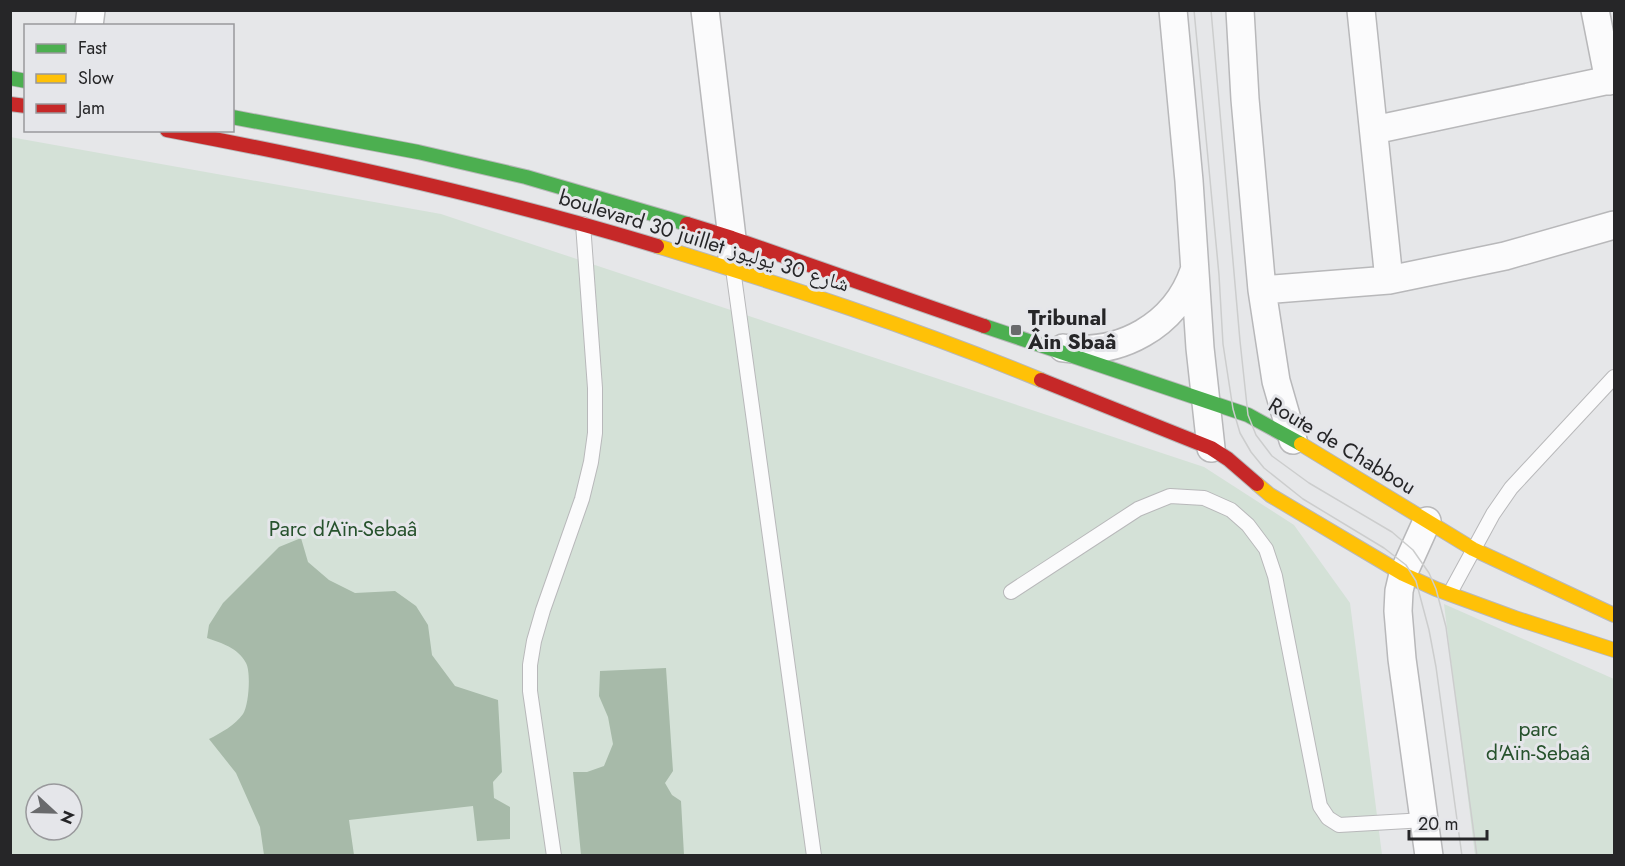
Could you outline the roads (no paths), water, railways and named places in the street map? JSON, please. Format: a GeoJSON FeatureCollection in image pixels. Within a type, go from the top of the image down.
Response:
{"type":"FeatureCollection","features":[{"type":"Feature","properties":{"kind":"street"},"geometry":{"type":"LineString","coordinates":[[705,10],[732,238],[733,269]]}},
{"type":"Feature","properties":{"kind":"street"},"geometry":{"type":"LineString","coordinates":[[1173,10],[1210,448],[1228,459],[1270,495],[1403,574],[1515,618],[1614,650]]}},
{"type":"Feature","properties":{"kind":"street"},"geometry":{"type":"LineString","coordinates":[[1240,10],[1245,99],[1262,290],[1276,381],[1293,440]]}},
{"type":"Feature","properties":{"kind":"street"},"geometry":{"type":"LineString","coordinates":[[1361,10],[1389,280]]}},
{"type":"Feature","properties":{"kind":"street"},"geometry":{"type":"LineString","coordinates":[[1374,130],[1612,80],[1595,10]]}},
{"type":"Feature","properties":{"kind":"street","name":"boulevard 30 juillet شارع 30 يوليوز"},"geometry":{"type":"LineString","coordinates":[[234,117],[418,152],[526,177],[582,209],[733,269],[926,335],[1210,448]]}},
{"type":"Feature","properties":{"kind":"street","name":"boulevard 30 juillet شارع 30 يوليوز"},"geometry":{"type":"LineString","coordinates":[[177,132],[414,181],[519,207],[582,209],[732,238],[1035,344]]}},
{"type":"Feature","properties":{"kind":"street"},"geometry":{"type":"LineString","coordinates":[[1262,290],[1389,280],[1505,256],[1614,225]]}},
{"type":"Feature","properties":{"kind":"street"},"geometry":{"type":"LineString","coordinates":[[1035,344],[1074,349],[1095,348],[1114,345],[1135,337],[1160,322],[1176,306],[1189,285],[1196,267]]}},
{"type":"Feature","properties":{"kind":"street","name":"Route de Chabbou"},"geometry":{"type":"LineString","coordinates":[[1035,344],[1248,415],[1473,549],[1614,615]]}},
{"type":"Feature","properties":{"kind":"street"},"geometry":{"type":"LineString","coordinates":[[1427,521],[1403,574],[1398,610],[1402,658],[1429,855]]}},
{"type":"Feature","properties":{"kind":"lane"},"geometry":{"type":"LineString","coordinates":[[554,855],[530,690],[530,665],[543,610],[582,499],[595,433],[595,388],[582,209]]}},
{"type":"Feature","properties":{"kind":"lane"},"geometry":{"type":"LineString","coordinates":[[733,269],[814,855]]}},
{"type":"Feature","properties":{"kind":"lane"},"geometry":{"type":"LineString","coordinates":[[1450,593],[1493,514],[1511,488],[1614,377]]}},
{"type":"Feature","properties":{"kind":"lane"},"geometry":{"type":"LineString","coordinates":[[1011,592],[1138,509],[1170,496],[1204,498],[1231,510],[1248,525],[1266,549],[1275,576],[1320,806],[1328,818],[1339,825],[1425,820]]}},
{"type":"Feature","properties":{"kind":"tram line"},"geometry":{"type":"LineString","coordinates":[[1194,10],[1219,275],[1223,344],[1233,409],[1240,433],[1264,468],[1303,499],[1384,548],[1406,565],[1416,581],[1436,667],[1462,856]]}},
{"type":"Feature","properties":{"kind":"tram line"},"geometry":{"type":"LineString","coordinates":[[1211,10],[1248,415],[1256,435],[1272,456],[1309,483],[1392,532],[1413,550],[1429,573],[1436,589],[1446,627],[1477,856]]}},
{"type":"Feature","properties":{"kind":"place","name":"Tribunal Âin Sbaâ"},"geometry":{"type":"Point","coordinates":[1016,330]}},
{"type":"Feature","properties":{"kind":"park label","name":"Parc d'Aïn-Sebaâ"},"geometry":{"type":"Point","coordinates":[343,529]}},
{"type":"Feature","properties":{"kind":"park label","name":"parc d'Aïn-Sebaâ"},"geometry":{"type":"Point","coordinates":[1538,741]}}]}
